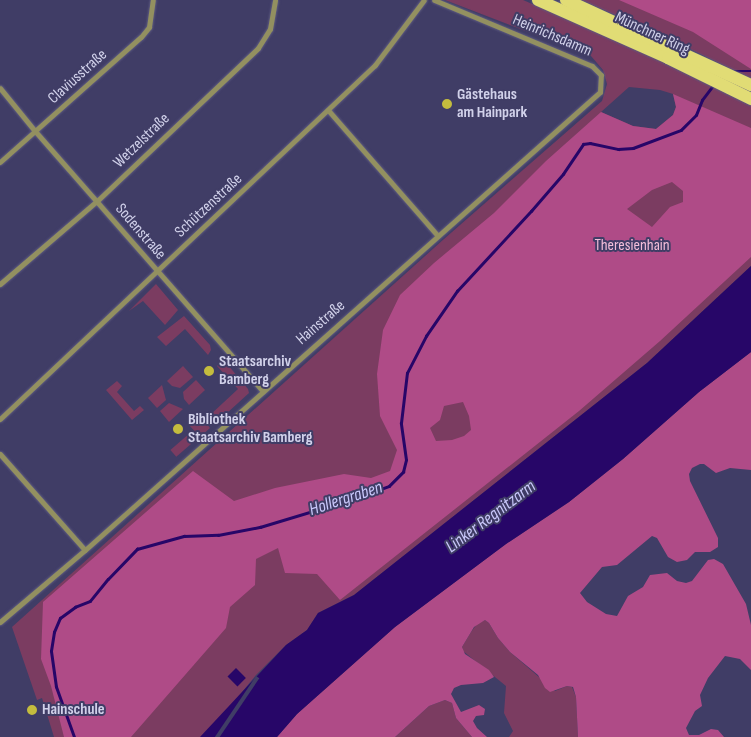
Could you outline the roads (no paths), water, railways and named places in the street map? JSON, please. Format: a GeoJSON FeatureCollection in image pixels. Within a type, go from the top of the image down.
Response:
{"type":"FeatureCollection","features":[{"type":"Feature","properties":{"kind":"main road","name":"Münchner Ring"},"geometry":{"type":"LineString","coordinates":[[538,0],[751,85]]}},
{"type":"Feature","properties":{"kind":"main road","name":"Münchner Ring"},"geometry":{"type":"LineString","coordinates":[[566,0],[669,52],[751,99]]}},
{"type":"Feature","properties":{"kind":"street","name":"Claviusstraße"},"geometry":{"type":"LineString","coordinates":[[0,162],[141,37],[149,27],[153,0]]}},
{"type":"Feature","properties":{"kind":"street","name":"Wetzelstraße"},"geometry":{"type":"LineString","coordinates":[[0,284],[97,201],[263,42],[270,29],[275,0]]}},
{"type":"Feature","properties":{"kind":"street","name":"Schützenstraße"},"geometry":{"type":"LineString","coordinates":[[0,419],[384,56],[424,0]]}},
{"type":"Feature","properties":{"kind":"street","name":"Heinrichsdamm"},"geometry":{"type":"LineString","coordinates":[[434,0],[588,64],[597,70],[602,80],[600,92],[568,122]]}},
{"type":"Feature","properties":{"kind":"street","name":"Sodenstraße"},"geometry":{"type":"LineString","coordinates":[[0,88],[263,391]]}},
{"type":"Feature","properties":{"kind":"street"},"geometry":{"type":"LineString","coordinates":[[328,110],[438,236]]}},
{"type":"Feature","properties":{"kind":"street","name":"Hainstraße"},"geometry":{"type":"LineString","coordinates":[[0,622],[85,550],[568,122]]}},
{"type":"Feature","properties":{"kind":"street"},"geometry":{"type":"LineString","coordinates":[[0,454],[85,550]]}},
{"type":"Feature","properties":{"kind":"water","name":"Linker Regnitzarm"},"geometry":{"type":"Polygon","coordinates":[[[751,266],[751,352],[699,392],[623,459],[569,502],[506,544],[395,627],[297,714],[277,737],[200,737],[286,645],[307,630],[318,613],[354,595],[647,363],[751,266]]]}},
{"type":"Feature","properties":{"kind":"water"},"geometry":{"type":"Polygon","coordinates":[[[236,668],[246,678],[237,686],[228,676],[236,668]]]}},
{"type":"Feature","properties":{"kind":"waterway","name":"Hollergraben"},"geometry":{"type":"LineString","coordinates":[[733,71],[751,71]]}},
{"type":"Feature","properties":{"kind":"waterway","name":"Hollergraben"},"geometry":{"type":"LineString","coordinates":[[74,737],[56,687],[51,651],[54,632],[60,618],[75,607],[90,601],[137,549],[184,536],[218,535],[260,527],[389,486],[403,472],[406,460],[401,423],[407,373],[426,336],[457,291],[563,174],[583,144],[590,143],[618,149],[633,148],[681,130],[696,115],[702,100],[714,84]]}},
{"type":"Feature","properties":{"kind":"place","name":"Gästehaus am Hainpark"},"geometry":{"type":"Point","coordinates":[447,104]}},
{"type":"Feature","properties":{"kind":"place","name":"Staatsarchiv Bamberg"},"geometry":{"type":"Point","coordinates":[209,371]}},
{"type":"Feature","properties":{"kind":"place","name":"Bibliothek Staatsarchiv Bamberg"},"geometry":{"type":"Point","coordinates":[178,429]}},
{"type":"Feature","properties":{"kind":"place","name":"Hainschule"},"geometry":{"type":"Point","coordinates":[32,710]}},
{"type":"Feature","properties":{"kind":"park label","name":"Theresienhain"},"geometry":{"type":"Point","coordinates":[632,246]}}]}
